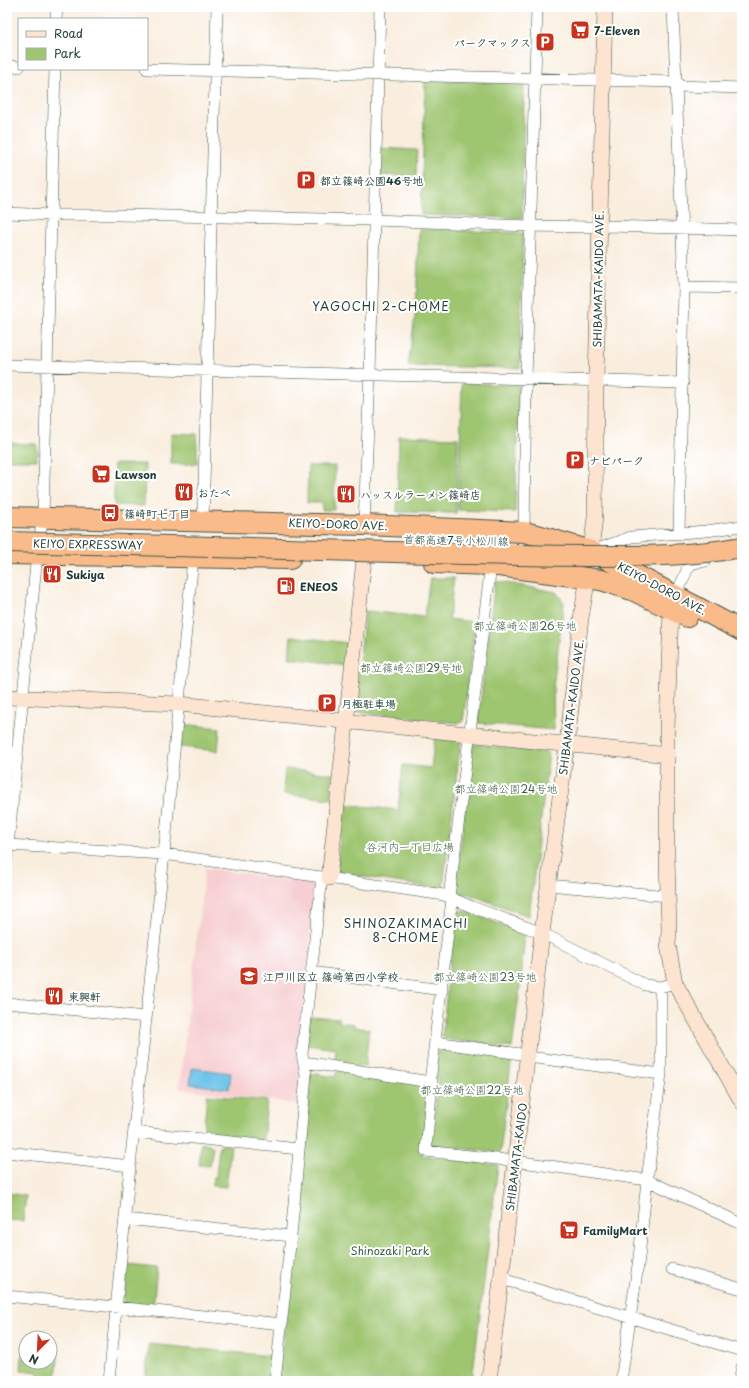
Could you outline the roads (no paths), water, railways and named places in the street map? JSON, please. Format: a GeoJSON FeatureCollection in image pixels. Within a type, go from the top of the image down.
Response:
{"type":"FeatureCollection","features":[{"type":"Feature","properties":{"kind":"highway","name":"KEIYO-DORO AVE."},"geometry":{"type":"LineString","coordinates":[[7,517],[364,524],[524,532],[591,551],[742,646]]}},
{"type":"Feature","properties":{"kind":"highway","name":"KEIYO EXPRESSWAY"},"geometry":{"type":"LineString","coordinates":[[7,529],[169,539]]}},
{"type":"Feature","properties":{"kind":"highway","name":"首都高速7号小松川線"},"geometry":{"type":"LineString","coordinates":[[169,539],[293,537],[614,543],[692,541],[742,534]]}},
{"type":"Feature","properties":{"kind":"highway","name":"KEIYO EXPRESSWAY"},"geometry":{"type":"LineString","coordinates":[[7,542],[169,539]]}},
{"type":"Feature","properties":{"kind":"highway","name":"首都高速7号小松川線"},"geometry":{"type":"LineString","coordinates":[[169,539],[286,550],[623,556],[695,554],[742,547]]}},
{"type":"Feature","properties":{"kind":"highway","name":"KEIYO-DORO AVE."},"geometry":{"type":"LineString","coordinates":[[7,554],[364,560],[491,565],[588,577],[623,586],[673,602],[742,631]]}},
{"type":"Feature","properties":{"kind":"street"},"geometry":{"type":"LineString","coordinates":[[56,18],[57,7]]}},
{"type":"Feature","properties":{"kind":"street"},"geometry":{"type":"LineString","coordinates":[[204,522],[217,7]]}},
{"type":"Feature","properties":{"kind":"street"},"geometry":{"type":"LineString","coordinates":[[364,524],[370,374],[380,7]]}},
{"type":"Feature","properties":{"kind":"street"},"geometry":{"type":"LineString","coordinates":[[524,532],[526,379],[537,7]]}},
{"type":"Feature","properties":{"kind":"street","name":"SHIBAMATA-KAIDO AVE."},"geometry":{"type":"LineString","coordinates":[[591,551],[595,517],[599,227],[605,7]]}},
{"type":"Feature","properties":{"kind":"street"},"geometry":{"type":"LineString","coordinates":[[673,7],[684,287],[679,534]]}},
{"type":"Feature","properties":{"kind":"street"},"geometry":{"type":"LineString","coordinates":[[7,66],[18,66]]}},
{"type":"Feature","properties":{"kind":"street"},"geometry":{"type":"LineString","coordinates":[[148,69],[216,69],[602,81],[742,88]]}},
{"type":"Feature","properties":{"kind":"street"},"geometry":{"type":"LineString","coordinates":[[7,856],[37,555],[43,517],[55,70]]}},
{"type":"Feature","properties":{"kind":"street"},"geometry":{"type":"LineString","coordinates":[[7,213],[374,220],[531,226],[610,226],[742,230]]}},
{"type":"Feature","properties":{"kind":"street"},"geometry":{"type":"LineString","coordinates":[[684,287],[742,288]]}},
{"type":"Feature","properties":{"kind":"street"},"geometry":{"type":"LineString","coordinates":[[7,365],[683,382]]}},
{"type":"Feature","properties":{"kind":"street"},"geometry":{"type":"LineString","coordinates":[[591,551],[631,537],[679,534],[742,526]]}},
{"type":"Feature","properties":{"kind":"street"},"geometry":{"type":"LineString","coordinates":[[742,555],[692,564],[687,570],[673,602],[668,755],[667,858],[668,945],[675,983],[742,1102]]}},
{"type":"Feature","properties":{"kind":"street"},"geometry":{"type":"LineString","coordinates":[[109,1381],[130,1166],[164,854],[193,558]]}},
{"type":"Feature","properties":{"kind":"street"},"geometry":{"type":"LineString","coordinates":[[275,1381],[291,1236],[306,1075],[302,1054],[311,972],[326,878],[347,720],[364,560]]}},
{"type":"Feature","properties":{"kind":"street"},"geometry":{"type":"LineString","coordinates":[[491,565],[430,1082],[432,1082],[426,1151],[516,1161],[647,1180],[742,1224]]}},
{"type":"Feature","properties":{"kind":"street","name":"SHIBAMATA-KAIDO AVE."},"geometry":{"type":"LineString","coordinates":[[542,933],[567,744],[576,660],[588,577]]}},
{"type":"Feature","properties":{"kind":"street"},"geometry":{"type":"LineString","coordinates":[[7,697],[179,704],[347,720],[668,755]]}},
{"type":"Feature","properties":{"kind":"street"},"geometry":{"type":"LineString","coordinates":[[8,844],[164,854],[444,895],[542,933],[646,985],[660,987],[675,983]]}},
{"type":"Feature","properties":{"kind":"street"},"geometry":{"type":"LineString","coordinates":[[548,885],[668,896]]}},
{"type":"Feature","properties":{"kind":"street","name":"SHIBAMATA-KAIDO"},"geometry":{"type":"LineString","coordinates":[[489,1381],[542,933]]}},
{"type":"Feature","properties":{"kind":"street"},"geometry":{"type":"LineString","coordinates":[[311,972],[442,990]]}},
{"type":"Feature","properties":{"kind":"street"},"geometry":{"type":"LineString","coordinates":[[621,1381],[639,1258],[647,1180],[661,1074],[660,987]]}},
{"type":"Feature","properties":{"kind":"street"},"geometry":{"type":"LineString","coordinates":[[7,1003],[146,1017]]}},
{"type":"Feature","properties":{"kind":"street"},"geometry":{"type":"LineString","coordinates":[[435,1042],[661,1074]]}},
{"type":"Feature","properties":{"kind":"street"},"geometry":{"type":"LineString","coordinates":[[304,1062],[430,1082]]}},
{"type":"Feature","properties":{"kind":"street"},"geometry":{"type":"LineString","coordinates":[[134,1132],[299,1149]]}},
{"type":"Feature","properties":{"kind":"street"},"geometry":{"type":"LineString","coordinates":[[7,1152],[130,1166]]}},
{"type":"Feature","properties":{"kind":"street"},"geometry":{"type":"LineString","coordinates":[[125,1219],[291,1236]]}},
{"type":"Feature","properties":{"kind":"street"},"geometry":{"type":"LineString","coordinates":[[672,1269],[742,1289]]}},
{"type":"Feature","properties":{"kind":"street"},"geometry":{"type":"LineString","coordinates":[[502,1279],[742,1351]]}},
{"type":"Feature","properties":{"kind":"street"},"geometry":{"type":"LineString","coordinates":[[7,1296],[282,1324]]}},
{"type":"Feature","properties":{"kind":"street"},"geometry":{"type":"LineString","coordinates":[[739,1381],[742,1367]]}},
{"type":"Feature","properties":{"kind":"water"},"geometry":{"type":"Polygon","coordinates":[[[192,1068],[231,1073],[229,1089],[190,1084],[192,1068]]]}},
{"type":"Feature","properties":{"kind":"place","name":"7-Eleven"},"geometry":{"type":"Point","coordinates":[580,30]}},
{"type":"Feature","properties":{"kind":"place","name":"パークマックス"},"geometry":{"type":"Point","coordinates":[545,42]}},
{"type":"Feature","properties":{"kind":"place","name":"都立篠崎公園46号地"},"geometry":{"type":"Point","coordinates":[306,180]}},
{"type":"Feature","properties":{"kind":"place","name":"ナビパーク"},"geometry":{"type":"Point","coordinates":[575,460]}},
{"type":"Feature","properties":{"kind":"place","name":"Lawson"},"geometry":{"type":"Point","coordinates":[101,474]}},
{"type":"Feature","properties":{"kind":"place","name":"おたべ"},"geometry":{"type":"Point","coordinates":[184,492]}},
{"type":"Feature","properties":{"kind":"place","name":"ハッスルラーメン篠崎店"},"geometry":{"type":"Point","coordinates":[346,494]}},
{"type":"Feature","properties":{"kind":"place","name":"篠崎町七丁目"},"geometry":{"type":"Point","coordinates":[110,513]}},
{"type":"Feature","properties":{"kind":"place","name":"Sukiya"},"geometry":{"type":"Point","coordinates":[52,574]}},
{"type":"Feature","properties":{"kind":"place","name":"ENEOS"},"geometry":{"type":"Point","coordinates":[286,586]}},
{"type":"Feature","properties":{"kind":"place","name":"月極駐車場"},"geometry":{"type":"Point","coordinates":[327,703]}},
{"type":"Feature","properties":{"kind":"place","name":"江戸川区立 篠崎第四小学校"},"geometry":{"type":"Point","coordinates":[249,976]}},
{"type":"Feature","properties":{"kind":"place","name":"東興軒"},"geometry":{"type":"Point","coordinates":[54,996]}},
{"type":"Feature","properties":{"kind":"place","name":"FamilyMart"},"geometry":{"type":"Point","coordinates":[569,1230]}},
{"type":"Feature","properties":{"kind":"district","name":"YAGOCHI 2-CHOME"},"geometry":{"type":"Point","coordinates":[381,306]}},
{"type":"Feature","properties":{"kind":"district","name":"SHINOZAKIMACHI 8-CHOME"},"geometry":{"type":"Point","coordinates":[406,930]}},
{"type":"Feature","properties":{"kind":"park label","name":"都立篠崎公園26号地"},"geometry":{"type":"Point","coordinates":[525,625]}},
{"type":"Feature","properties":{"kind":"park label","name":"都立篠崎公園29号地"},"geometry":{"type":"Point","coordinates":[411,667]}},
{"type":"Feature","properties":{"kind":"park label","name":"都立篠崎公園24号地"},"geometry":{"type":"Point","coordinates":[506,788]}},
{"type":"Feature","properties":{"kind":"park label","name":"谷河内一丁目広場"},"geometry":{"type":"Point","coordinates":[410,846]}},
{"type":"Feature","properties":{"kind":"park label","name":"都立篠崎公園23号地"},"geometry":{"type":"Point","coordinates":[485,976]}},
{"type":"Feature","properties":{"kind":"park label","name":"都立篠崎公園22号地"},"geometry":{"type":"Point","coordinates":[472,1089]}},
{"type":"Feature","properties":{"kind":"park label","name":"Shinozaki Park"},"geometry":{"type":"Point","coordinates":[390,1250]}}]}
